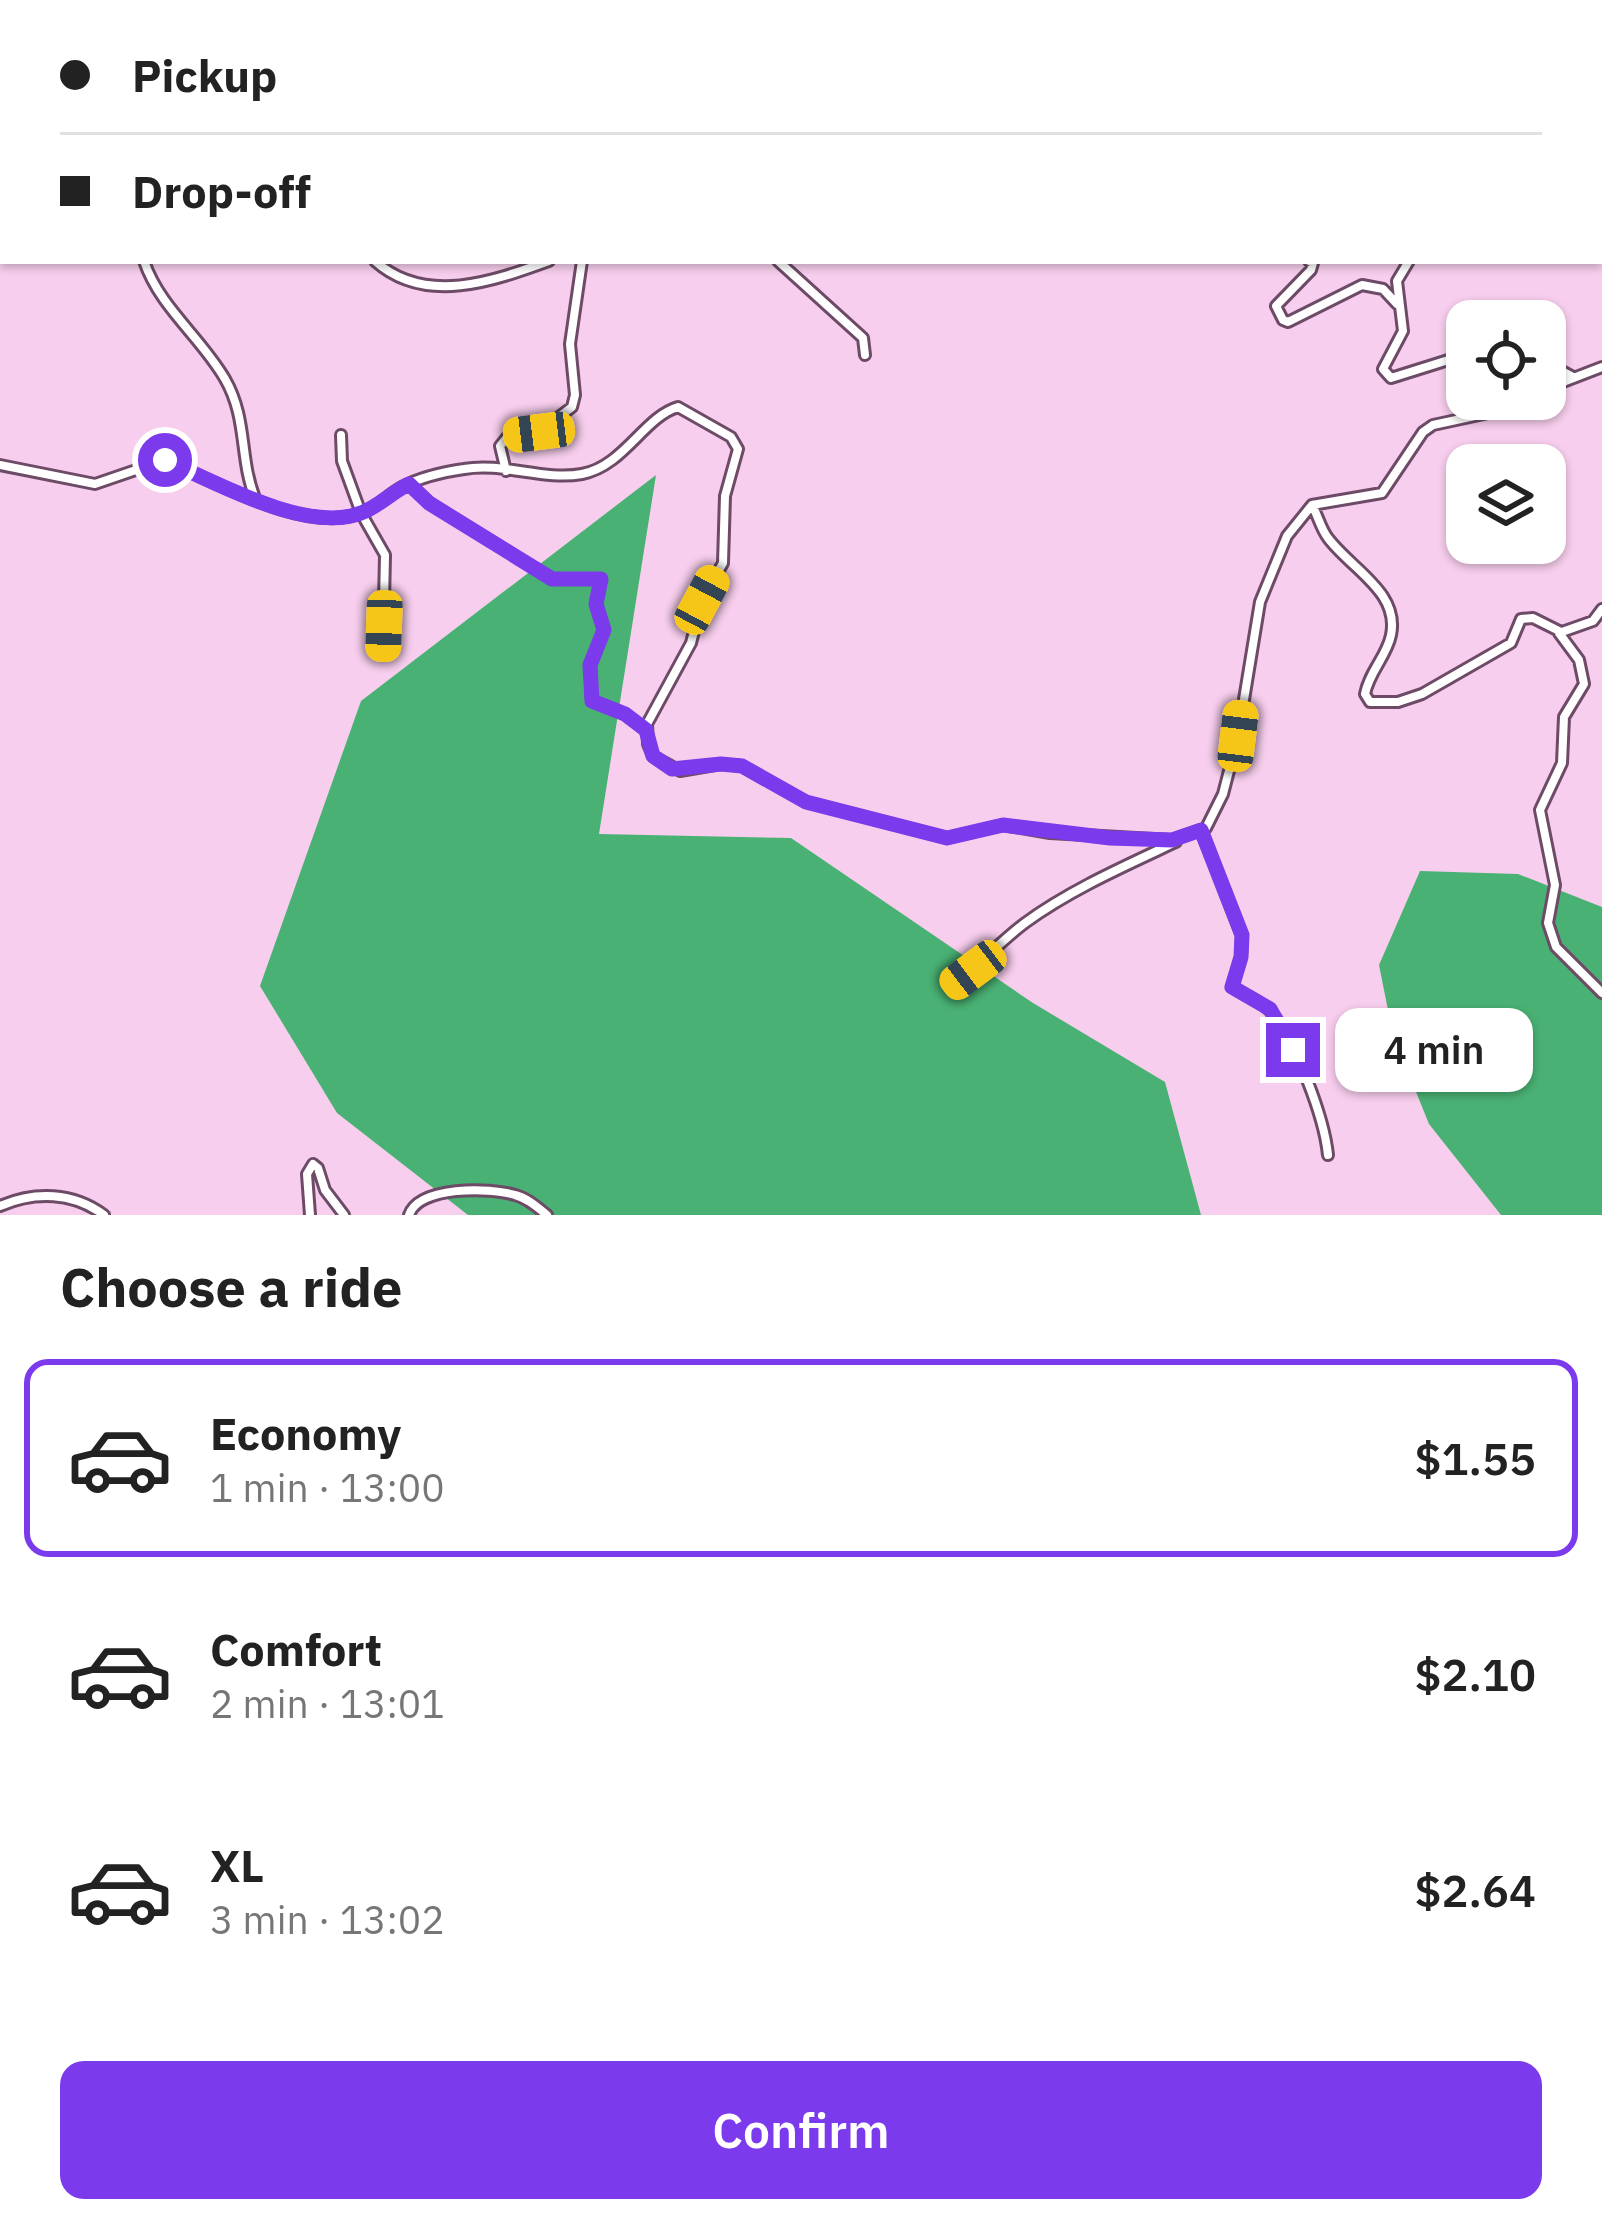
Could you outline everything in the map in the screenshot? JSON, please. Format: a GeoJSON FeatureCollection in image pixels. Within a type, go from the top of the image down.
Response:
{"type":"FeatureCollection","features":[{"type":"Feature","properties":{"kind":"street"},"geometry":{"type":"LineString","coordinates":[[145,264],[169,310],[226,381],[242,420],[246,468],[255,500]]}},
{"type":"Feature","properties":{"kind":"street"},"geometry":{"type":"LineString","coordinates":[[380,264],[416,284],[481,286],[541,264]]}},
{"type":"Feature","properties":{"kind":"street"},"geometry":{"type":"LineString","coordinates":[[506,471],[500,446],[508,436],[539,432],[572,407],[570,344],[582,264]]}},
{"type":"Feature","properties":{"kind":"street"},"geometry":{"type":"LineString","coordinates":[[781,264],[863,338],[865,355]]}},
{"type":"Feature","properties":{"kind":"street"},"geometry":{"type":"LineString","coordinates":[[1313,264],[1276,306],[1283,320],[1288,322],[1362,285],[1383,290],[1398,305]]}},
{"type":"Feature","properties":{"kind":"street"},"geometry":{"type":"LineString","coordinates":[[1407,264],[1397,281],[1403,331],[1383,369],[1390,378],[1446,361]]}},
{"type":"Feature","properties":{"kind":"street"},"geometry":{"type":"LineString","coordinates":[[1566,381],[1602,367]]}},
{"type":"Feature","properties":{"kind":"street"},"geometry":{"type":"LineString","coordinates":[[1566,374],[1574,378]]}},
{"type":"Feature","properties":{"kind":"street"},"geometry":{"type":"LineString","coordinates":[[0,465],[95,484],[165,460],[255,500],[320,517],[362,513],[409,484],[470,467],[584,474],[619,456],[666,412],[679,407],[736,441],[737,455],[724,496],[723,563],[702,600],[691,643],[646,730]]}},
{"type":"Feature","properties":{"kind":"street"},"geometry":{"type":"LineString","coordinates":[[953,985],[1025,923],[1106,875],[1197,832],[1215,817],[1233,755],[1260,602],[1287,536],[1312,505],[1382,494],[1423,432],[1456,420]]}},
{"type":"Feature","properties":{"kind":"street"},"geometry":{"type":"LineString","coordinates":[[341,435],[342,461],[385,555],[383,651]]}},
{"type":"Feature","properties":{"kind":"street"},"geometry":{"type":"LineString","coordinates":[[409,484],[429,503],[552,579],[601,579],[596,604],[604,630],[590,665],[592,701],[625,714],[646,730],[653,756],[672,769],[742,766],[806,802],[947,838],[1003,825],[1110,838],[1172,840],[1197,832]]}},
{"type":"Feature","properties":{"kind":"street"},"geometry":{"type":"LineString","coordinates":[[1312,505],[1324,534],[1388,599],[1393,616],[1391,640],[1368,677],[1364,694],[1370,702],[1398,702],[1422,694],[1511,644],[1520,619],[1533,618],[1561,632],[1593,621],[1602,609]]}},
{"type":"Feature","properties":{"kind":"street"},"geometry":{"type":"LineString","coordinates":[[1561,632],[1565,645],[1580,660],[1584,683],[1564,717],[1562,763],[1540,810],[1555,885],[1547,923],[1556,947],[1602,993]]}},
{"type":"Feature","properties":{"kind":"street"},"geometry":{"type":"LineString","coordinates":[[1197,832],[1242,935],[1232,987],[1270,1009],[1293,1050],[1326,1137],[1328,1155]]}},
{"type":"Feature","properties":{"kind":"street"},"geometry":{"type":"LineString","coordinates":[[310,1215],[307,1174],[313,1164],[344,1215]]}},
{"type":"Feature","properties":{"kind":"street"},"geometry":{"type":"LineString","coordinates":[[409,1215],[425,1198],[491,1191],[523,1197],[548,1215]]}},
{"type":"Feature","properties":{"kind":"street"},"geometry":{"type":"LineString","coordinates":[[0,1206],[18,1198],[66,1197],[104,1215]]}},
{"type":"Feature","properties":{"kind":"green space"},"geometry":{"type":"Polygon","coordinates":[[[656,475],[599,834],[791,838],[1033,1003],[1165,1082],[1201,1215],[468,1215],[337,1113],[260,986],[361,701],[656,475]]]}},
{"type":"Feature","properties":{"kind":"green space"},"geometry":{"type":"Polygon","coordinates":[[[1420,871],[1518,874],[1602,907],[1602,1215],[1501,1215],[1429,1124],[1393,1035],[1379,965],[1420,871]]]}},
{"type":"Feature","properties":{"kind":"route"},"geometry":{"type":"LineString","coordinates":[[165,460],[271,506],[320,517],[364,512],[409,484],[429,503],[552,579],[601,579],[596,604],[604,630],[590,665],[592,701],[625,714],[646,730],[653,756],[672,769],[742,766],[806,802],[947,838],[1003,825],[1050,833],[1172,840],[1201,830],[1242,935],[1232,987],[1270,1009],[1293,1050]]}}]}
